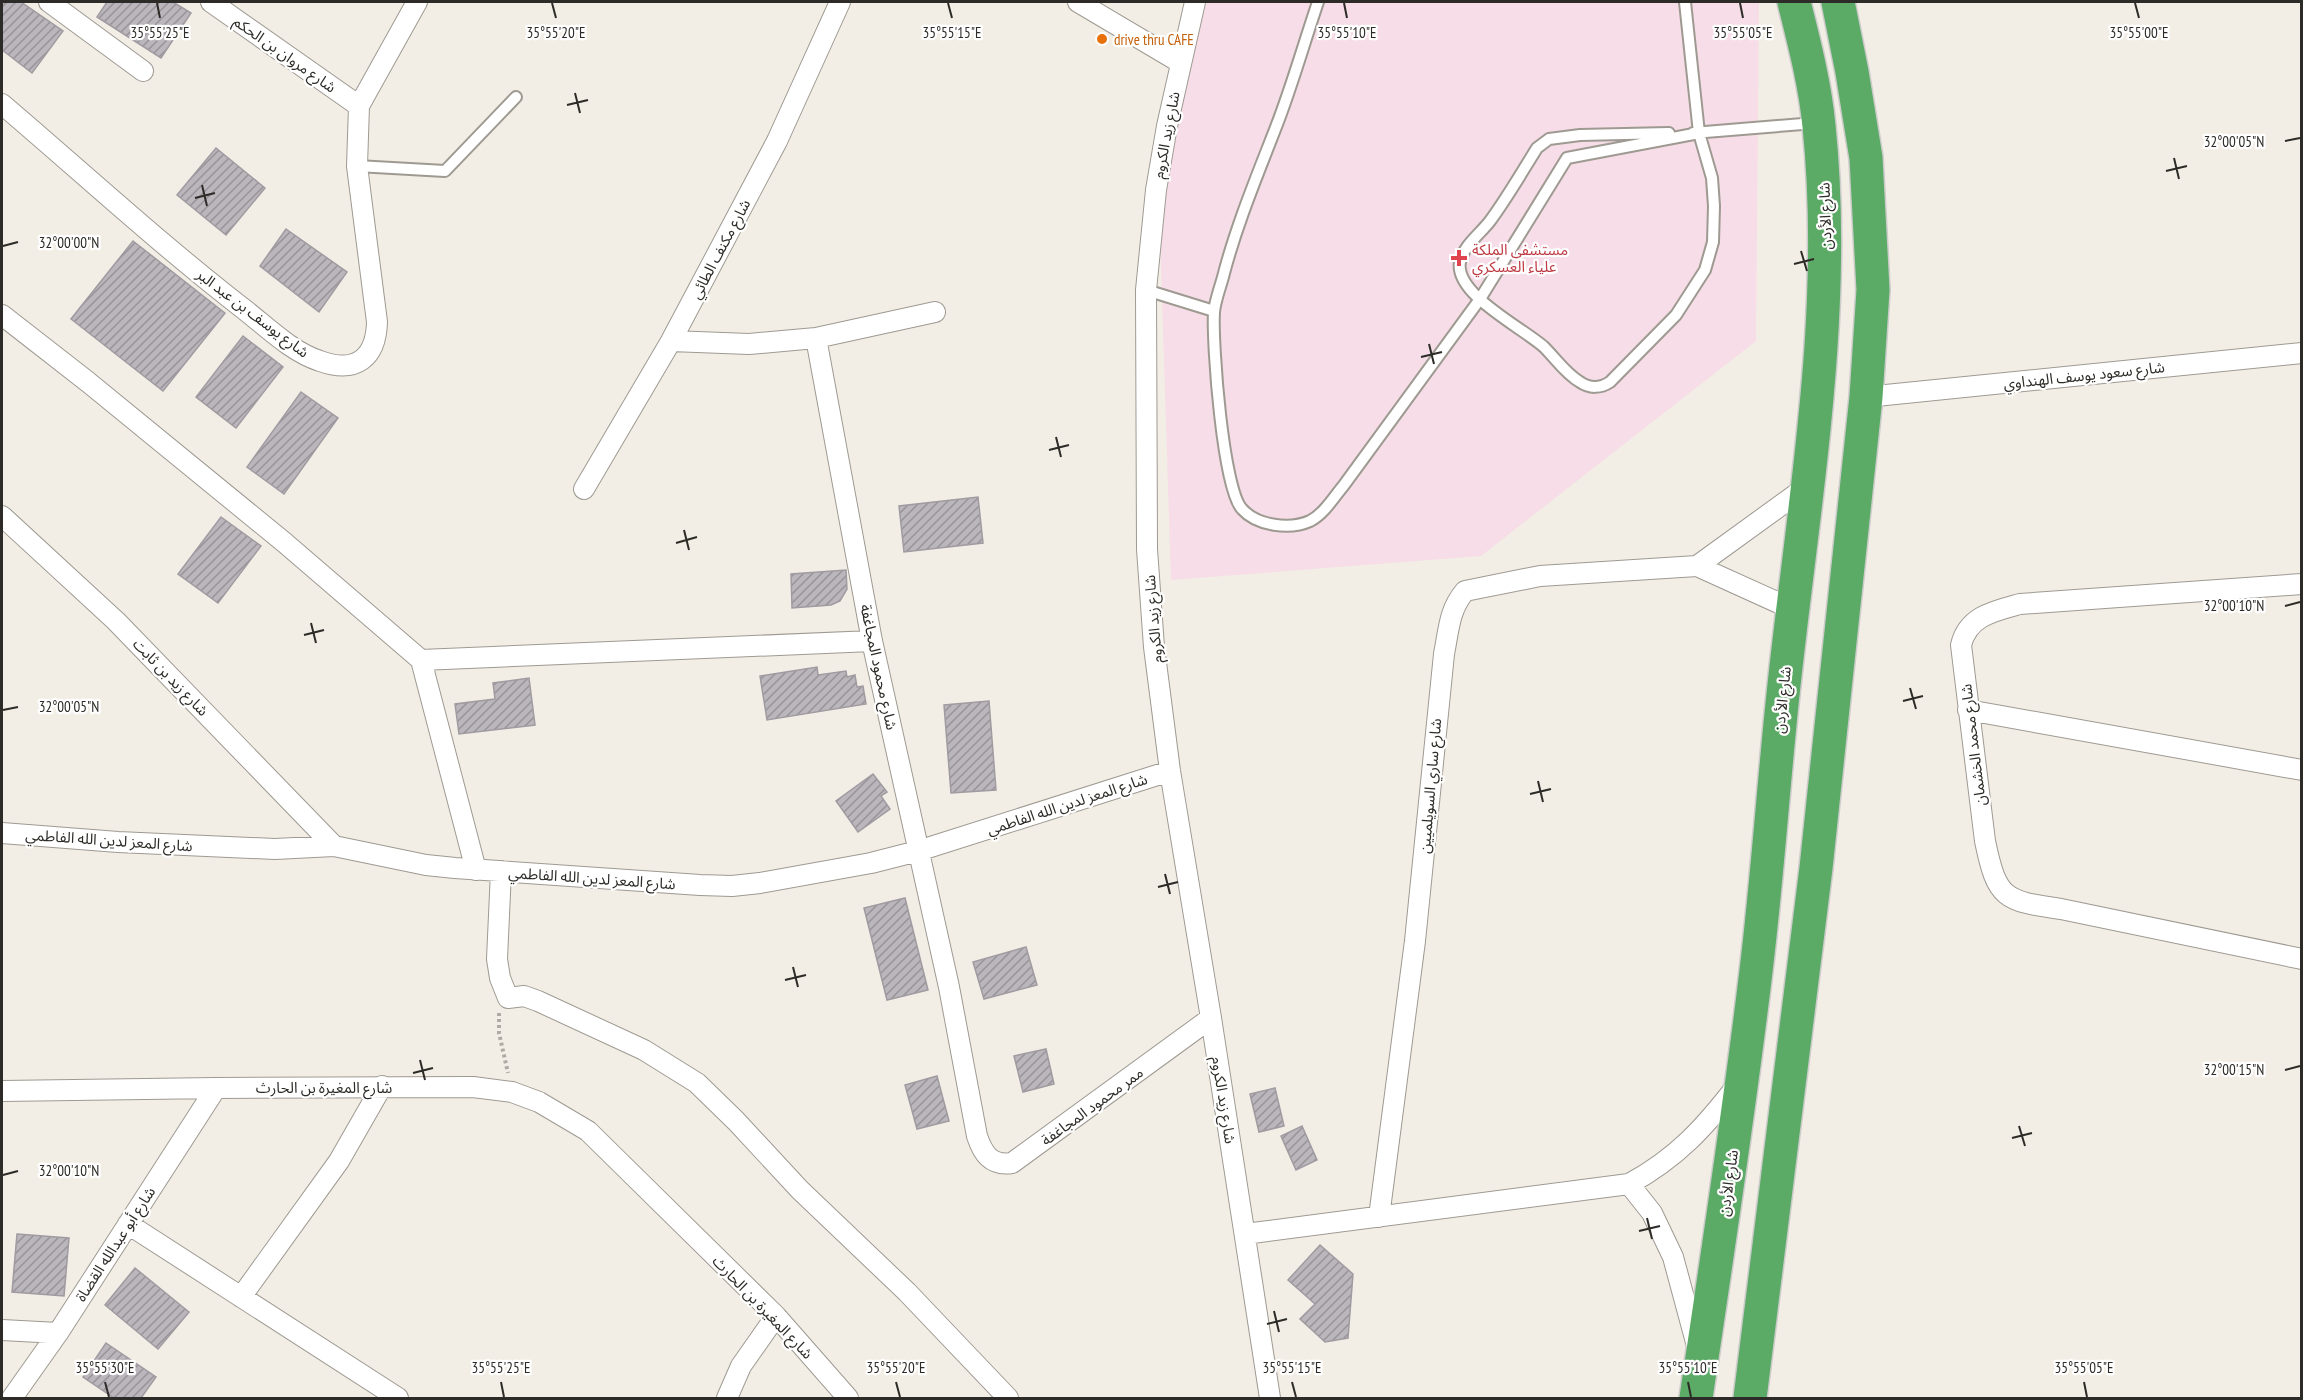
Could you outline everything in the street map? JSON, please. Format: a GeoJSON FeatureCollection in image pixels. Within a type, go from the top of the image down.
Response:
{"type":"FeatureCollection","features":[{"type":"Feature","properties":{"kind":"highway","name":"شارع الأردن"},"geometry":{"type":"LineString","coordinates":[[1696,1398],[1757,968],[1826,281],[1824,189],[1819,123],[1794,2]]}},
{"type":"Feature","properties":{"kind":"highway"},"geometry":{"type":"LineString","coordinates":[[1749,1398],[1816,868],[1866,397],[1873,290],[1866,158],[1838,2]]}},
{"type":"Feature","properties":{"kind":"street"},"geometry":{"type":"LineString","coordinates":[[49,2],[143,71]]}},
{"type":"Feature","properties":{"kind":"street","name":"شارع مروان بن الحكم"},"geometry":{"type":"LineString","coordinates":[[211,2],[359,106]]}},
{"type":"Feature","properties":{"kind":"street","name":"شارع يوسف بن عبد البر"},"geometry":{"type":"LineString","coordinates":[[2,104],[224,294],[301,353],[333,364],[356,363],[372,350],[376,339],[377,322],[357,166],[359,106],[417,2]]}},
{"type":"Feature","properties":{"kind":"street","name":"شارع مكنف الطائي"},"geometry":{"type":"LineString","coordinates":[[584,489],[672,341],[777,141],[840,2]]}},
{"type":"Feature","properties":{"kind":"street"},"geometry":{"type":"LineString","coordinates":[[1078,2],[1181,63]]}},
{"type":"Feature","properties":{"kind":"street","name":"شارع زيد الكروم"},"geometry":{"type":"LineString","coordinates":[[1196,2],[1167,126],[1156,190],[1146,290],[1147,549],[1154,647],[1170,771],[1270,1398]]}},
{"type":"Feature","properties":{"kind":"street"},"geometry":{"type":"LineString","coordinates":[[672,341],[749,345],[816,338],[936,312]]}},
{"type":"Feature","properties":{"kind":"street"},"geometry":{"type":"LineString","coordinates":[[2,315],[285,543],[421,660],[476,870]]}},
{"type":"Feature","properties":{"kind":"street","name":"شارع محمود المجاغفة"},"geometry":{"type":"LineString","coordinates":[[816,338],[872,641],[949,987],[978,1136]]}},
{"type":"Feature","properties":{"kind":"street","name":"شارع سعود يوسف الهنداوي"},"geometry":{"type":"LineString","coordinates":[[1866,397],[2301,353]]}},
{"type":"Feature","properties":{"kind":"street"},"geometry":{"type":"LineString","coordinates":[[1696,566],[1806,488]]}},
{"type":"Feature","properties":{"kind":"street","name":"شارع زيد بن ثابت"},"geometry":{"type":"LineString","coordinates":[[2,516],[116,621],[334,846]]}},
{"type":"Feature","properties":{"kind":"street","name":"شارع ساري السويلميين"},"geometry":{"type":"LineString","coordinates":[[1379,1216],[1415,941],[1437,711],[1452,609],[1466,591],[1498,583],[1540,576],[1696,566],[1792,609]]}},
{"type":"Feature","properties":{"kind":"street","name":"شارع محمد الخشمان"},"geometry":{"type":"LineString","coordinates":[[2301,584],[2020,604],[1989,612],[1977,619],[1967,628],[1961,645],[1985,842],[1991,872],[2000,890],[2008,897],[2025,904],[2061,909],[2301,959]]}},
{"type":"Feature","properties":{"kind":"street"},"geometry":{"type":"LineString","coordinates":[[421,660],[872,641]]}},
{"type":"Feature","properties":{"kind":"street"},"geometry":{"type":"LineString","coordinates":[[1968,710],[2301,770]]}},
{"type":"Feature","properties":{"kind":"street","name":"شارع المعز لدين الله الفاطمي"},"geometry":{"type":"LineString","coordinates":[[2,833],[118,842],[264,848],[334,846],[426,865],[732,886],[807,875],[918,851],[1170,771]]}},
{"type":"Feature","properties":{"kind":"street"},"geometry":{"type":"LineString","coordinates":[[501,871],[497,959],[500,978],[508,998],[524,996],[538,1001],[644,1050],[697,1083],[800,1190],[907,1292],[1008,1398]]}},
{"type":"Feature","properties":{"kind":"street","name":"ممر محمود المجاغفة"},"geometry":{"type":"LineString","coordinates":[[978,1136],[981,1149],[987,1156],[1002,1165],[1012,1163],[1211,1018]]}},
{"type":"Feature","properties":{"kind":"street"},"geometry":{"type":"LineString","coordinates":[[1245,1234],[1629,1184],[1655,1170],[1690,1142],[1711,1120],[1742,1078]]}},
{"type":"Feature","properties":{"kind":"street"},"geometry":{"type":"LineString","coordinates":[[241,1297],[339,1161],[382,1086]]}},
{"type":"Feature","properties":{"kind":"street","name":"شارع المغيرة بن الحارث"},"geometry":{"type":"LineString","coordinates":[[2,1091],[382,1086],[473,1087],[512,1092],[557,1111],[588,1131],[776,1316],[848,1398]]}},
{"type":"Feature","properties":{"kind":"street","name":"شارع أبو عبدالله القضاة"},"geometry":{"type":"LineString","coordinates":[[12,1398],[58,1333],[216,1088]]}},
{"type":"Feature","properties":{"kind":"street"},"geometry":{"type":"LineString","coordinates":[[1629,1184],[1652,1213],[1673,1257],[1701,1363]]}},
{"type":"Feature","properties":{"kind":"street"},"geometry":{"type":"LineString","coordinates":[[128,1224],[398,1398]]}},
{"type":"Feature","properties":{"kind":"street"},"geometry":{"type":"LineString","coordinates":[[727,1398],[741,1366],[776,1316]]}},
{"type":"Feature","properties":{"kind":"street"},"geometry":{"type":"LineString","coordinates":[[2,1330],[58,1333]]}},
{"type":"Feature","properties":{"kind":"lane"},"geometry":{"type":"LineString","coordinates":[[1318,2],[1279,119],[1228,256],[1214,311],[1218,394],[1227,463],[1240,508],[1253,519],[1274,525],[1289,525],[1309,521],[1320,513],[1344,485],[1480,299],[1567,158],[1699,133]]}},
{"type":"Feature","properties":{"kind":"lane"},"geometry":{"type":"LineString","coordinates":[[1685,2],[1699,133],[1712,178],[1713,242],[1705,270],[1676,315],[1610,382],[1596,387],[1581,383],[1543,346],[1480,299],[1463,280],[1460,261],[1465,250],[1490,221],[1537,148],[1549,140],[1580,135],[1699,133],[1819,123]]}},
{"type":"Feature","properties":{"kind":"lane"},"geometry":{"type":"LineString","coordinates":[[357,166],[445,171],[516,97]]}},
{"type":"Feature","properties":{"kind":"lane"},"geometry":{"type":"LineString","coordinates":[[1146,290],[1214,311]]}},
{"type":"Feature","properties":{"kind":"path"},"geometry":{"type":"LineString","coordinates":[[508,998],[500,1005],[498,1018],[502,1050],[512,1092]]}},
{"type":"Feature","properties":{"kind":"shaded area","name":"مستشفى الملكة علياء العسكري"},"geometry":{"type":"Polygon","coordinates":[[[1207,2],[1759,2],[1756,341],[1481,556],[1171,580],[1158,175],[1207,2]]]}},
{"type":"Feature","properties":{"kind":"building"},"geometry":{"type":"Polygon","coordinates":[[[2,2],[21,2],[63,31],[32,73],[2,50],[2,2]]]}},
{"type":"Feature","properties":{"kind":"building"},"geometry":{"type":"Polygon","coordinates":[[[107,2],[173,2],[191,13],[161,58],[97,17],[107,2]]]}},
{"type":"Feature","properties":{"kind":"building"},"geometry":{"type":"Polygon","coordinates":[[[216,148],[265,188],[226,235],[177,195],[216,148]]]}},
{"type":"Feature","properties":{"kind":"building"},"geometry":{"type":"Polygon","coordinates":[[[286,229],[347,272],[319,312],[260,266],[286,229]]]}},
{"type":"Feature","properties":{"kind":"building"},"geometry":{"type":"Polygon","coordinates":[[[133,241],[225,313],[163,391],[71,319],[133,241]]]}},
{"type":"Feature","properties":{"kind":"building"},"geometry":{"type":"Polygon","coordinates":[[[243,336],[283,367],[236,428],[196,397],[243,336]]]}},
{"type":"Feature","properties":{"kind":"building"},"geometry":{"type":"Polygon","coordinates":[[[301,392],[338,418],[284,494],[247,467],[301,392]]]}},
{"type":"Feature","properties":{"kind":"building"},"geometry":{"type":"Polygon","coordinates":[[[978,497],[983,543],[904,552],[899,506],[978,497]]]}},
{"type":"Feature","properties":{"kind":"building"},"geometry":{"type":"Polygon","coordinates":[[[221,517],[261,546],[218,603],[178,574],[221,517]]]}},
{"type":"Feature","properties":{"kind":"building"},"geometry":{"type":"Polygon","coordinates":[[[846,570],[847,589],[840,601],[831,605],[792,608],[791,574],[846,570]]]}},
{"type":"Feature","properties":{"kind":"building"},"geometry":{"type":"Polygon","coordinates":[[[817,667],[818,675],[846,671],[847,677],[855,675],[857,687],[863,686],[866,704],[767,720],[760,676],[817,667]]]}},
{"type":"Feature","properties":{"kind":"building"},"geometry":{"type":"Polygon","coordinates":[[[529,678],[535,725],[459,734],[455,704],[495,699],[493,683],[529,678]]]}},
{"type":"Feature","properties":{"kind":"building"},"geometry":{"type":"Polygon","coordinates":[[[989,701],[996,790],[951,793],[944,705],[989,701]]]}},
{"type":"Feature","properties":{"kind":"building"},"geometry":{"type":"Polygon","coordinates":[[[873,774],[887,792],[881,796],[890,809],[858,832],[836,801],[873,774]]]}},
{"type":"Feature","properties":{"kind":"building"},"geometry":{"type":"Polygon","coordinates":[[[905,898],[928,990],[887,1000],[864,908],[905,898]]]}},
{"type":"Feature","properties":{"kind":"building"},"geometry":{"type":"Polygon","coordinates":[[[1026,947],[1037,985],[984,999],[973,962],[1026,947]]]}},
{"type":"Feature","properties":{"kind":"building"},"geometry":{"type":"Polygon","coordinates":[[[1046,1049],[1054,1084],[1023,1092],[1014,1056],[1046,1049]]]}},
{"type":"Feature","properties":{"kind":"building"},"geometry":{"type":"Polygon","coordinates":[[[937,1076],[949,1121],[917,1129],[905,1085],[937,1076]]]}},
{"type":"Feature","properties":{"kind":"building"},"geometry":{"type":"Polygon","coordinates":[[[1275,1088],[1284,1126],[1259,1132],[1250,1094],[1275,1088]]]}},
{"type":"Feature","properties":{"kind":"building"},"geometry":{"type":"Polygon","coordinates":[[[1302,1126],[1317,1160],[1296,1170],[1281,1136],[1302,1126]]]}},
{"type":"Feature","properties":{"kind":"building"},"geometry":{"type":"Polygon","coordinates":[[[17,1234],[69,1238],[64,1296],[12,1292],[17,1234]]]}},
{"type":"Feature","properties":{"kind":"building"},"geometry":{"type":"Polygon","coordinates":[[[1320,1245],[1353,1274],[1348,1338],[1325,1342],[1300,1319],[1315,1304],[1288,1280],[1320,1245]]]}},
{"type":"Feature","properties":{"kind":"building"},"geometry":{"type":"Polygon","coordinates":[[[135,1268],[189,1312],[158,1349],[105,1305],[135,1268]]]}},
{"type":"Feature","properties":{"kind":"building"},"geometry":{"type":"Polygon","coordinates":[[[106,1343],[156,1377],[141,1398],[114,1398],[83,1377],[106,1343]]]}},
{"type":"Feature","properties":{"kind":"place","name":"drive thru CAFE"},"geometry":{"type":"Point","coordinates":[1102,39]}},
{"type":"Feature","properties":{"kind":"place","name":"مستشفى الملكة علياء العسكري"},"geometry":{"type":"Point","coordinates":[1459,258]}}]}
